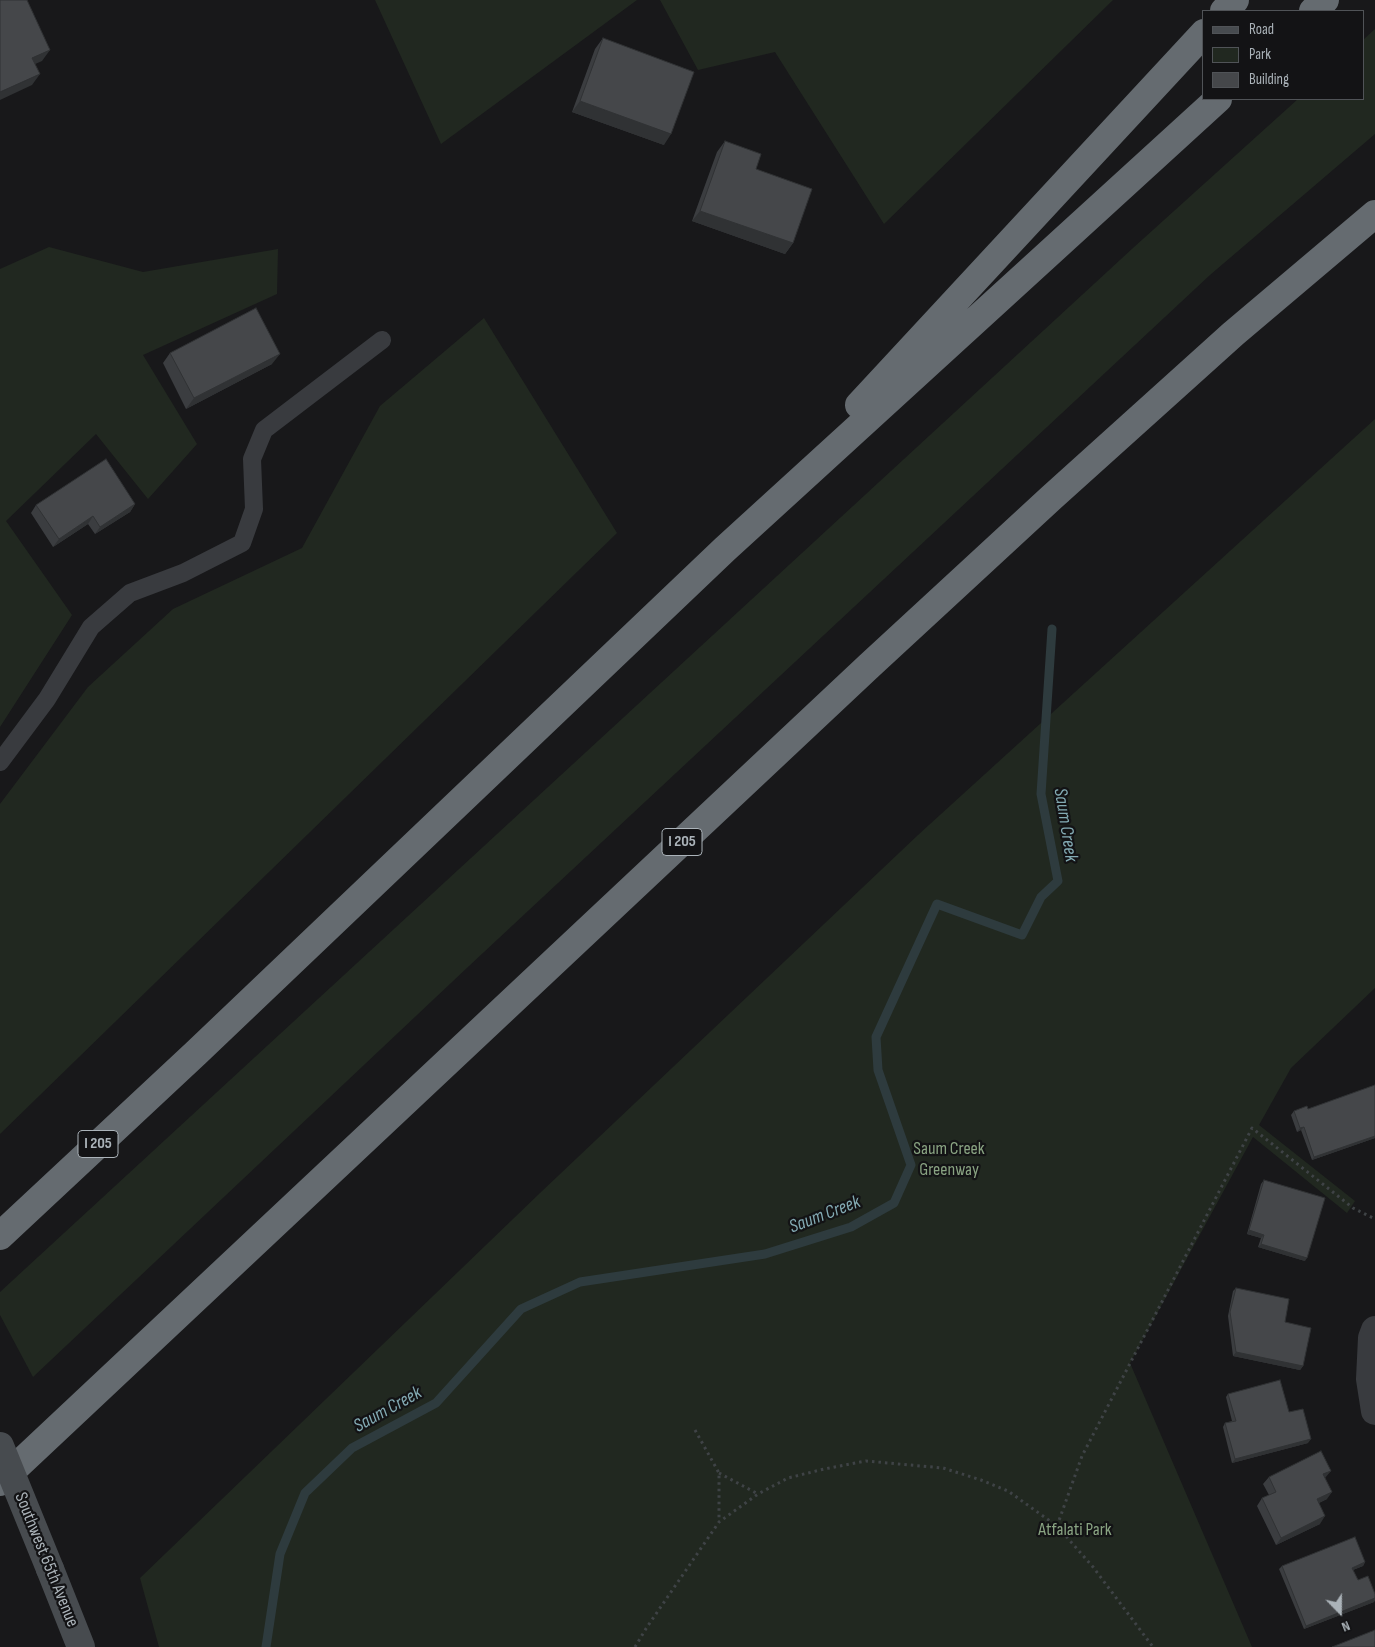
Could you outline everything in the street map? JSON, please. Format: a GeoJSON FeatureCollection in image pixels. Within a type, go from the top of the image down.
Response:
{"type":"FeatureCollection","features":[{"type":"Feature","properties":{"kind":"highway"},"geometry":{"type":"LineString","coordinates":[[1225,10],[1234,0]]}},
{"type":"Feature","properties":{"kind":"highway"},"geometry":{"type":"LineString","coordinates":[[1314,10],[1325,0]]}},
{"type":"Feature","properties":{"kind":"highway"},"geometry":{"type":"LineString","coordinates":[[726,549],[1202,35]]}},
{"type":"Feature","properties":{"kind":"highway"},"geometry":{"type":"LineString","coordinates":[[726,549],[1217,100]]}},
{"type":"Feature","properties":{"kind":"highway","name":"I 205"},"geometry":{"type":"LineString","coordinates":[[0,1482],[862,672],[1036,511],[1233,334],[1375,214]]}},
{"type":"Feature","properties":{"kind":"highway","name":"I 205"},"geometry":{"type":"LineString","coordinates":[[0,1236],[196,1053],[726,549]]}},
{"type":"Feature","properties":{"kind":"main road","name":"Southwest 65th Avenue"},"geometry":{"type":"LineString","coordinates":[[0,1446],[81,1647]]}},
{"type":"Feature","properties":{"kind":"street"},"geometry":{"type":"LineString","coordinates":[[1375,1330],[1372,1338],[1370,1379],[1375,1411]]}},
{"type":"Feature","properties":{"kind":"lane"},"geometry":{"type":"LineString","coordinates":[[0,762],[47,699],[91,627],[130,593],[183,574],[242,543],[254,509],[252,459],[264,430],[382,340]]}},
{"type":"Feature","properties":{"kind":"path"},"geometry":{"type":"LineString","coordinates":[[1057,1526],[1082,1456],[1252,1128],[1353,1208],[1375,1219]]}},
{"type":"Feature","properties":{"kind":"path"},"geometry":{"type":"LineString","coordinates":[[695,1430],[719,1472],[719,1522]]}},
{"type":"Feature","properties":{"kind":"path"},"geometry":{"type":"LineString","coordinates":[[635,1647],[719,1522],[758,1494],[788,1478],[866,1461],[943,1468],[1008,1491],[1057,1526],[1093,1567],[1153,1647]]}},
{"type":"Feature","properties":{"kind":"path"},"geometry":{"type":"LineString","coordinates":[[719,1472],[758,1494]]}},
{"type":"Feature","properties":{"kind":"green space"},"geometry":{"type":"Polygon","coordinates":[[[375,0],[637,0],[441,144],[375,0]]]}},
{"type":"Feature","properties":{"kind":"green space"},"geometry":{"type":"Polygon","coordinates":[[[660,0],[1113,0],[884,224],[775,52],[698,70],[660,0]]]}},
{"type":"Feature","properties":{"kind":"green space"},"geometry":{"type":"Polygon","coordinates":[[[1375,29],[1375,134],[1210,275],[469,966],[33,1377],[0,1315],[0,1292],[1133,248],[1297,100],[1365,100],[1365,38],[1375,29]]]}},
{"type":"Feature","properties":{"kind":"green space"},"geometry":{"type":"Polygon","coordinates":[[[49,247],[143,272],[278,249],[277,294],[143,355],[197,444],[148,499],[96,434],[6,521],[72,615],[0,727],[0,269],[49,247]]]}},
{"type":"Feature","properties":{"kind":"green space"},"geometry":{"type":"Polygon","coordinates":[[[484,318],[617,533],[0,1134],[0,804],[88,687],[173,609],[302,548],[380,406],[484,318]]]}},
{"type":"Feature","properties":{"kind":"green space","name":"Saum Creek Greenway"},"geometry":{"type":"Polygon","coordinates":[[[1375,419],[1375,988],[1291,1068],[1259,1125],[1355,1201],[1347,1213],[1253,1137],[1130,1363],[1252,1647],[159,1647],[140,1578],[540,1193],[918,835],[1375,419]]]}},
{"type":"Feature","properties":{"kind":"building"},"geometry":{"type":"Polygon","coordinates":[[[0,0],[27,0],[50,50],[32,58],[40,74],[0,92],[0,0]]]}},
{"type":"Feature","properties":{"kind":"building"},"geometry":{"type":"Polygon","coordinates":[[[603,38],[694,72],[671,134],[580,101],[603,38]]]}},
{"type":"Feature","properties":{"kind":"building"},"geometry":{"type":"Polygon","coordinates":[[[725,141],[761,154],[756,169],[812,189],[793,243],[700,211],[725,141]]]}},
{"type":"Feature","properties":{"kind":"building"},"geometry":{"type":"Polygon","coordinates":[[[256,308],[280,354],[194,398],[170,353],[256,308]]]}},
{"type":"Feature","properties":{"kind":"building"},"geometry":{"type":"Polygon","coordinates":[[[106,459],[135,504],[100,527],[93,516],[59,539],[36,505],[106,459]]]}},
{"type":"Feature","properties":{"kind":"building"},"geometry":{"type":"Polygon","coordinates":[[[1375,1085],[1375,1136],[1314,1157],[1304,1127],[1300,1128],[1294,1111],[1307,1106],[1308,1109],[1375,1085]]]}},
{"type":"Feature","properties":{"kind":"building"},"geometry":{"type":"Polygon","coordinates":[[[1264,1180],[1325,1198],[1307,1258],[1261,1244],[1264,1235],[1249,1230],[1264,1180]]]}},
{"type":"Feature","properties":{"kind":"building"},"geometry":{"type":"Polygon","coordinates":[[[1236,1288],[1289,1299],[1285,1322],[1311,1328],[1303,1366],[1236,1352],[1230,1312],[1236,1288]]]}},
{"type":"Feature","properties":{"kind":"building"},"geometry":{"type":"Polygon","coordinates":[[[1280,1380],[1289,1412],[1303,1409],[1311,1439],[1235,1459],[1225,1423],[1236,1421],[1228,1394],[1280,1380]]]}},
{"type":"Feature","properties":{"kind":"building"},"geometry":{"type":"Polygon","coordinates":[[[1321,1451],[1331,1471],[1323,1474],[1332,1492],[1317,1499],[1325,1516],[1281,1538],[1262,1498],[1276,1492],[1269,1477],[1321,1451]]]}},
{"type":"Feature","properties":{"kind":"building"},"geometry":{"type":"Polygon","coordinates":[[[1355,1537],[1365,1562],[1352,1568],[1358,1580],[1368,1576],[1375,1598],[1306,1626],[1282,1566],[1355,1537]]]}},
{"type":"Feature","properties":{"kind":"building"},"geometry":{"type":"Polygon","coordinates":[[[1375,1630],[1375,1647],[1332,1647],[1375,1630]]]}},
{"type":"Feature","properties":{"kind":"waterway","name":"Saum Creek"},"geometry":{"type":"LineString","coordinates":[[266,1647],[280,1554],[305,1493],[352,1448],[436,1403],[521,1309],[580,1282],[765,1254],[851,1227],[894,1203],[911,1165],[878,1070],[876,1037],[937,904],[1022,935],[1041,897],[1058,881],[1041,794],[1052,629]]}},
{"type":"Feature","properties":{"kind":"park label","name":"Atfalati Park"},"geometry":{"type":"Point","coordinates":[1075,1530]}}]}
